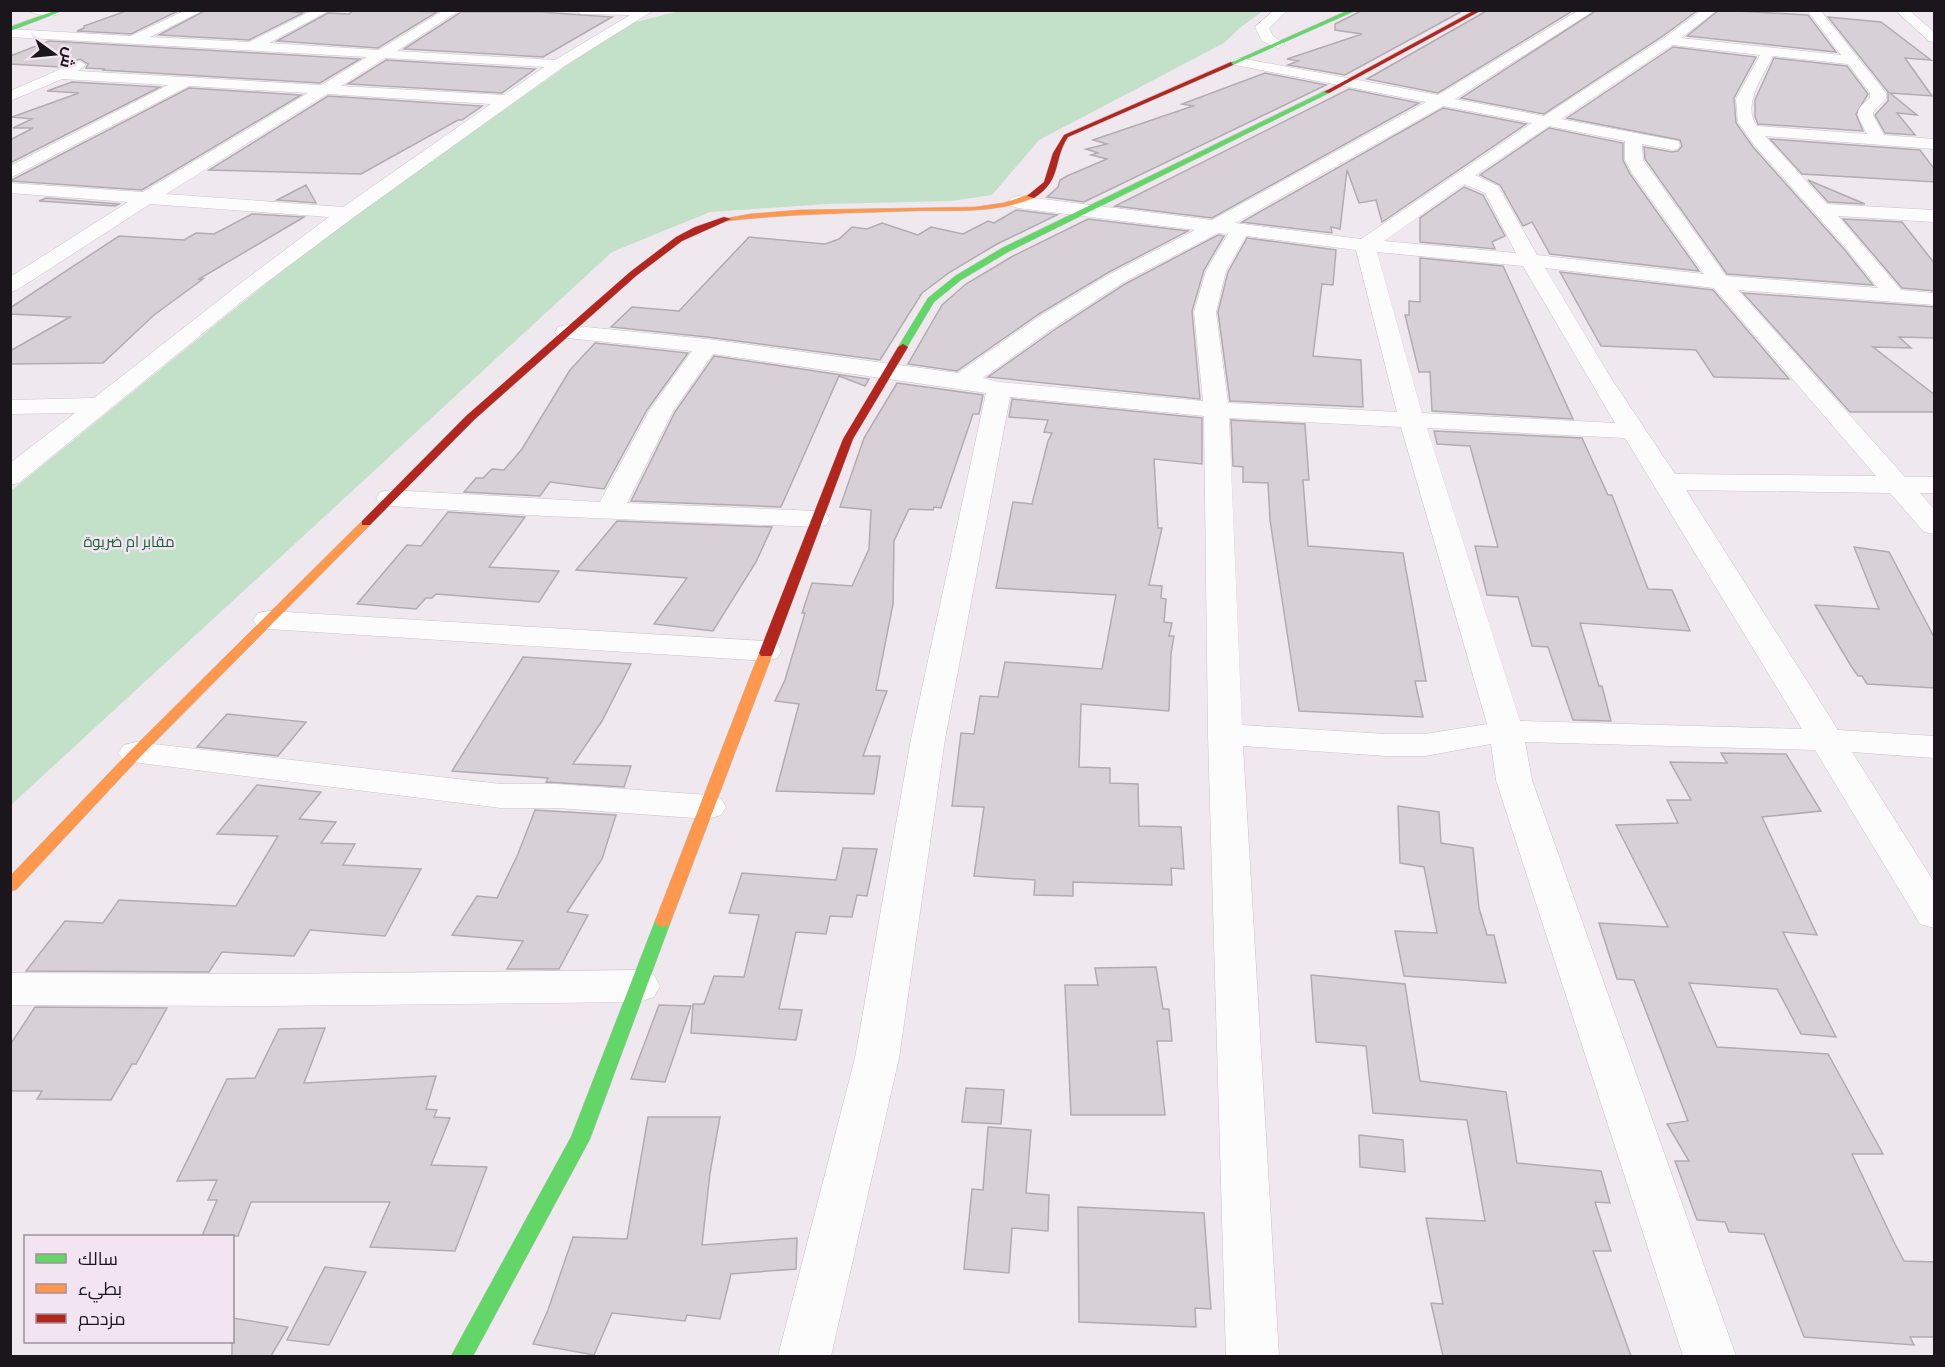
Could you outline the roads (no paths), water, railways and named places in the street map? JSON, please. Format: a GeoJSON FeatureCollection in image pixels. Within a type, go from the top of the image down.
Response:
{"type":"FeatureCollection","features":[{"type":"Feature","properties":{"kind":"street"},"geometry":{"type":"LineString","coordinates":[[33,10],[61,11]]}},
{"type":"Feature","properties":{"kind":"street"},"geometry":{"type":"LineString","coordinates":[[10,97],[198,10]]}},
{"type":"Feature","properties":{"kind":"street"},"geometry":{"type":"LineString","coordinates":[[10,173],[324,10]]}},
{"type":"Feature","properties":{"kind":"street"},"geometry":{"type":"LineString","coordinates":[[10,286],[147,198],[454,10]]}},
{"type":"Feature","properties":{"kind":"street"},"geometry":{"type":"LineString","coordinates":[[581,10],[650,11]]}},
{"type":"Feature","properties":{"kind":"street"},"geometry":{"type":"LineString","coordinates":[[1278,44],[1268,38],[1262,27],[1282,10]]}},
{"type":"Feature","properties":{"kind":"street"},"geometry":{"type":"LineString","coordinates":[[10,886],[136,753],[470,418],[633,274],[679,239],[723,220],[819,212],[983,208],[1018,202],[1044,189],[1050,182],[1060,143],[1066,136],[1355,10]]}},
{"type":"Feature","properties":{"kind":"street"},"geometry":{"type":"LineString","coordinates":[[462,1356],[580,1139],[848,439],[931,300],[958,278],[1005,250],[1346,83],[1480,10]]}},
{"type":"Feature","properties":{"kind":"street"},"geometry":{"type":"LineString","coordinates":[[963,381],[1088,296],[1225,230],[1589,10]]}},
{"type":"Feature","properties":{"kind":"street"},"geometry":{"type":"LineString","coordinates":[[1365,245],[1544,122],[1669,41],[1711,10]]}},
{"type":"Feature","properties":{"kind":"street"},"geometry":{"type":"LineString","coordinates":[[1813,10],[1878,93],[1878,99],[1866,110],[1865,115],[1878,140]]}},
{"type":"Feature","properties":{"kind":"street"},"geometry":{"type":"LineString","coordinates":[[1901,10],[1935,38]]}},
{"type":"Feature","properties":{"kind":"street"},"geometry":{"type":"LineString","coordinates":[[1905,10],[1925,12]]}},
{"type":"Feature","properties":{"kind":"street"},"geometry":{"type":"LineString","coordinates":[[13,29],[61,11]]}},
{"type":"Feature","properties":{"kind":"street"},"geometry":{"type":"LineString","coordinates":[[10,477],[244,290],[347,213],[558,64],[650,11]]}},
{"type":"Feature","properties":{"kind":"street"},"geometry":{"type":"LineString","coordinates":[[13,29],[129,41],[558,64]]}},
{"type":"Feature","properties":{"kind":"street"},"geometry":{"type":"LineString","coordinates":[[1669,41],[1851,60]]}},
{"type":"Feature","properties":{"kind":"street"},"geometry":{"type":"LineString","coordinates":[[1769,51],[1744,99],[1744,115],[1751,130],[1895,296]]}},
{"type":"Feature","properties":{"kind":"street"},"geometry":{"type":"LineString","coordinates":[[1240,62],[1672,145]]}},
{"type":"Feature","properties":{"kind":"street"},"geometry":{"type":"LineString","coordinates":[[59,74],[506,100]]}},
{"type":"Feature","properties":{"kind":"street"},"geometry":{"type":"LineString","coordinates":[[1751,130],[1935,144]]}},
{"type":"Feature","properties":{"kind":"street"},"geometry":{"type":"LineString","coordinates":[[1633,138],[1634,160],[1641,173],[1720,282],[1935,526]]}},
{"type":"Feature","properties":{"kind":"street"},"geometry":{"type":"LineString","coordinates":[[1463,177],[1492,190],[1529,260],[1632,431],[1667,482],[1935,914]]}},
{"type":"Feature","properties":{"kind":"street"},"geometry":{"type":"LineString","coordinates":[[10,188],[347,213]]}},
{"type":"Feature","properties":{"kind":"street"},"geometry":{"type":"LineString","coordinates":[[1018,202],[1225,230],[1365,245],[1529,260],[1720,282],[1935,299]]}},
{"type":"Feature","properties":{"kind":"street"},"geometry":{"type":"LineString","coordinates":[[1820,209],[1935,216]]}},
{"type":"Feature","properties":{"kind":"street"},"geometry":{"type":"LineString","coordinates":[[1225,230],[1205,312],[1216,410],[1225,734],[1251,1356]]}},
{"type":"Feature","properties":{"kind":"street"},"geometry":{"type":"LineString","coordinates":[[1365,245],[1412,421],[1506,731],[1514,780],[1710,1356]]}},
{"type":"Feature","properties":{"kind":"street"},"geometry":{"type":"LineString","coordinates":[[566,332],[707,346],[963,381],[999,389],[1216,410],[1632,431]]}},
{"type":"Feature","properties":{"kind":"street"},"geometry":{"type":"LineString","coordinates":[[609,511],[661,411],[707,346]]}},
{"type":"Feature","properties":{"kind":"street"},"geometry":{"type":"LineString","coordinates":[[804,1356],[877,1058],[928,739],[999,389]]}},
{"type":"Feature","properties":{"kind":"street"},"geometry":{"type":"LineString","coordinates":[[10,407],[99,405]]}},
{"type":"Feature","properties":{"kind":"street"},"geometry":{"type":"LineString","coordinates":[[1667,482],[1935,485]]}},
{"type":"Feature","properties":{"kind":"street"},"geometry":{"type":"LineString","coordinates":[[390,498],[609,511],[816,519]]}},
{"type":"Feature","properties":{"kind":"street"},"geometry":{"type":"LineString","coordinates":[[269,620],[766,651]]}},
{"type":"Feature","properties":{"kind":"street"},"geometry":{"type":"LineString","coordinates":[[1225,734],[1386,745],[1425,745],[1506,731],[1827,740],[1935,747]]}},
{"type":"Feature","properties":{"kind":"street"},"geometry":{"type":"LineString","coordinates":[[136,753],[501,796],[557,796],[708,807]]}},
{"type":"Feature","properties":{"kind":"street"},"geometry":{"type":"LineString","coordinates":[[10,989],[266,990],[639,986]]}},
{"type":"Feature","properties":{"kind":"park label","name":"مقابر ام ضريوة"},"geometry":{"type":"Point","coordinates":[129,542]}}]}
